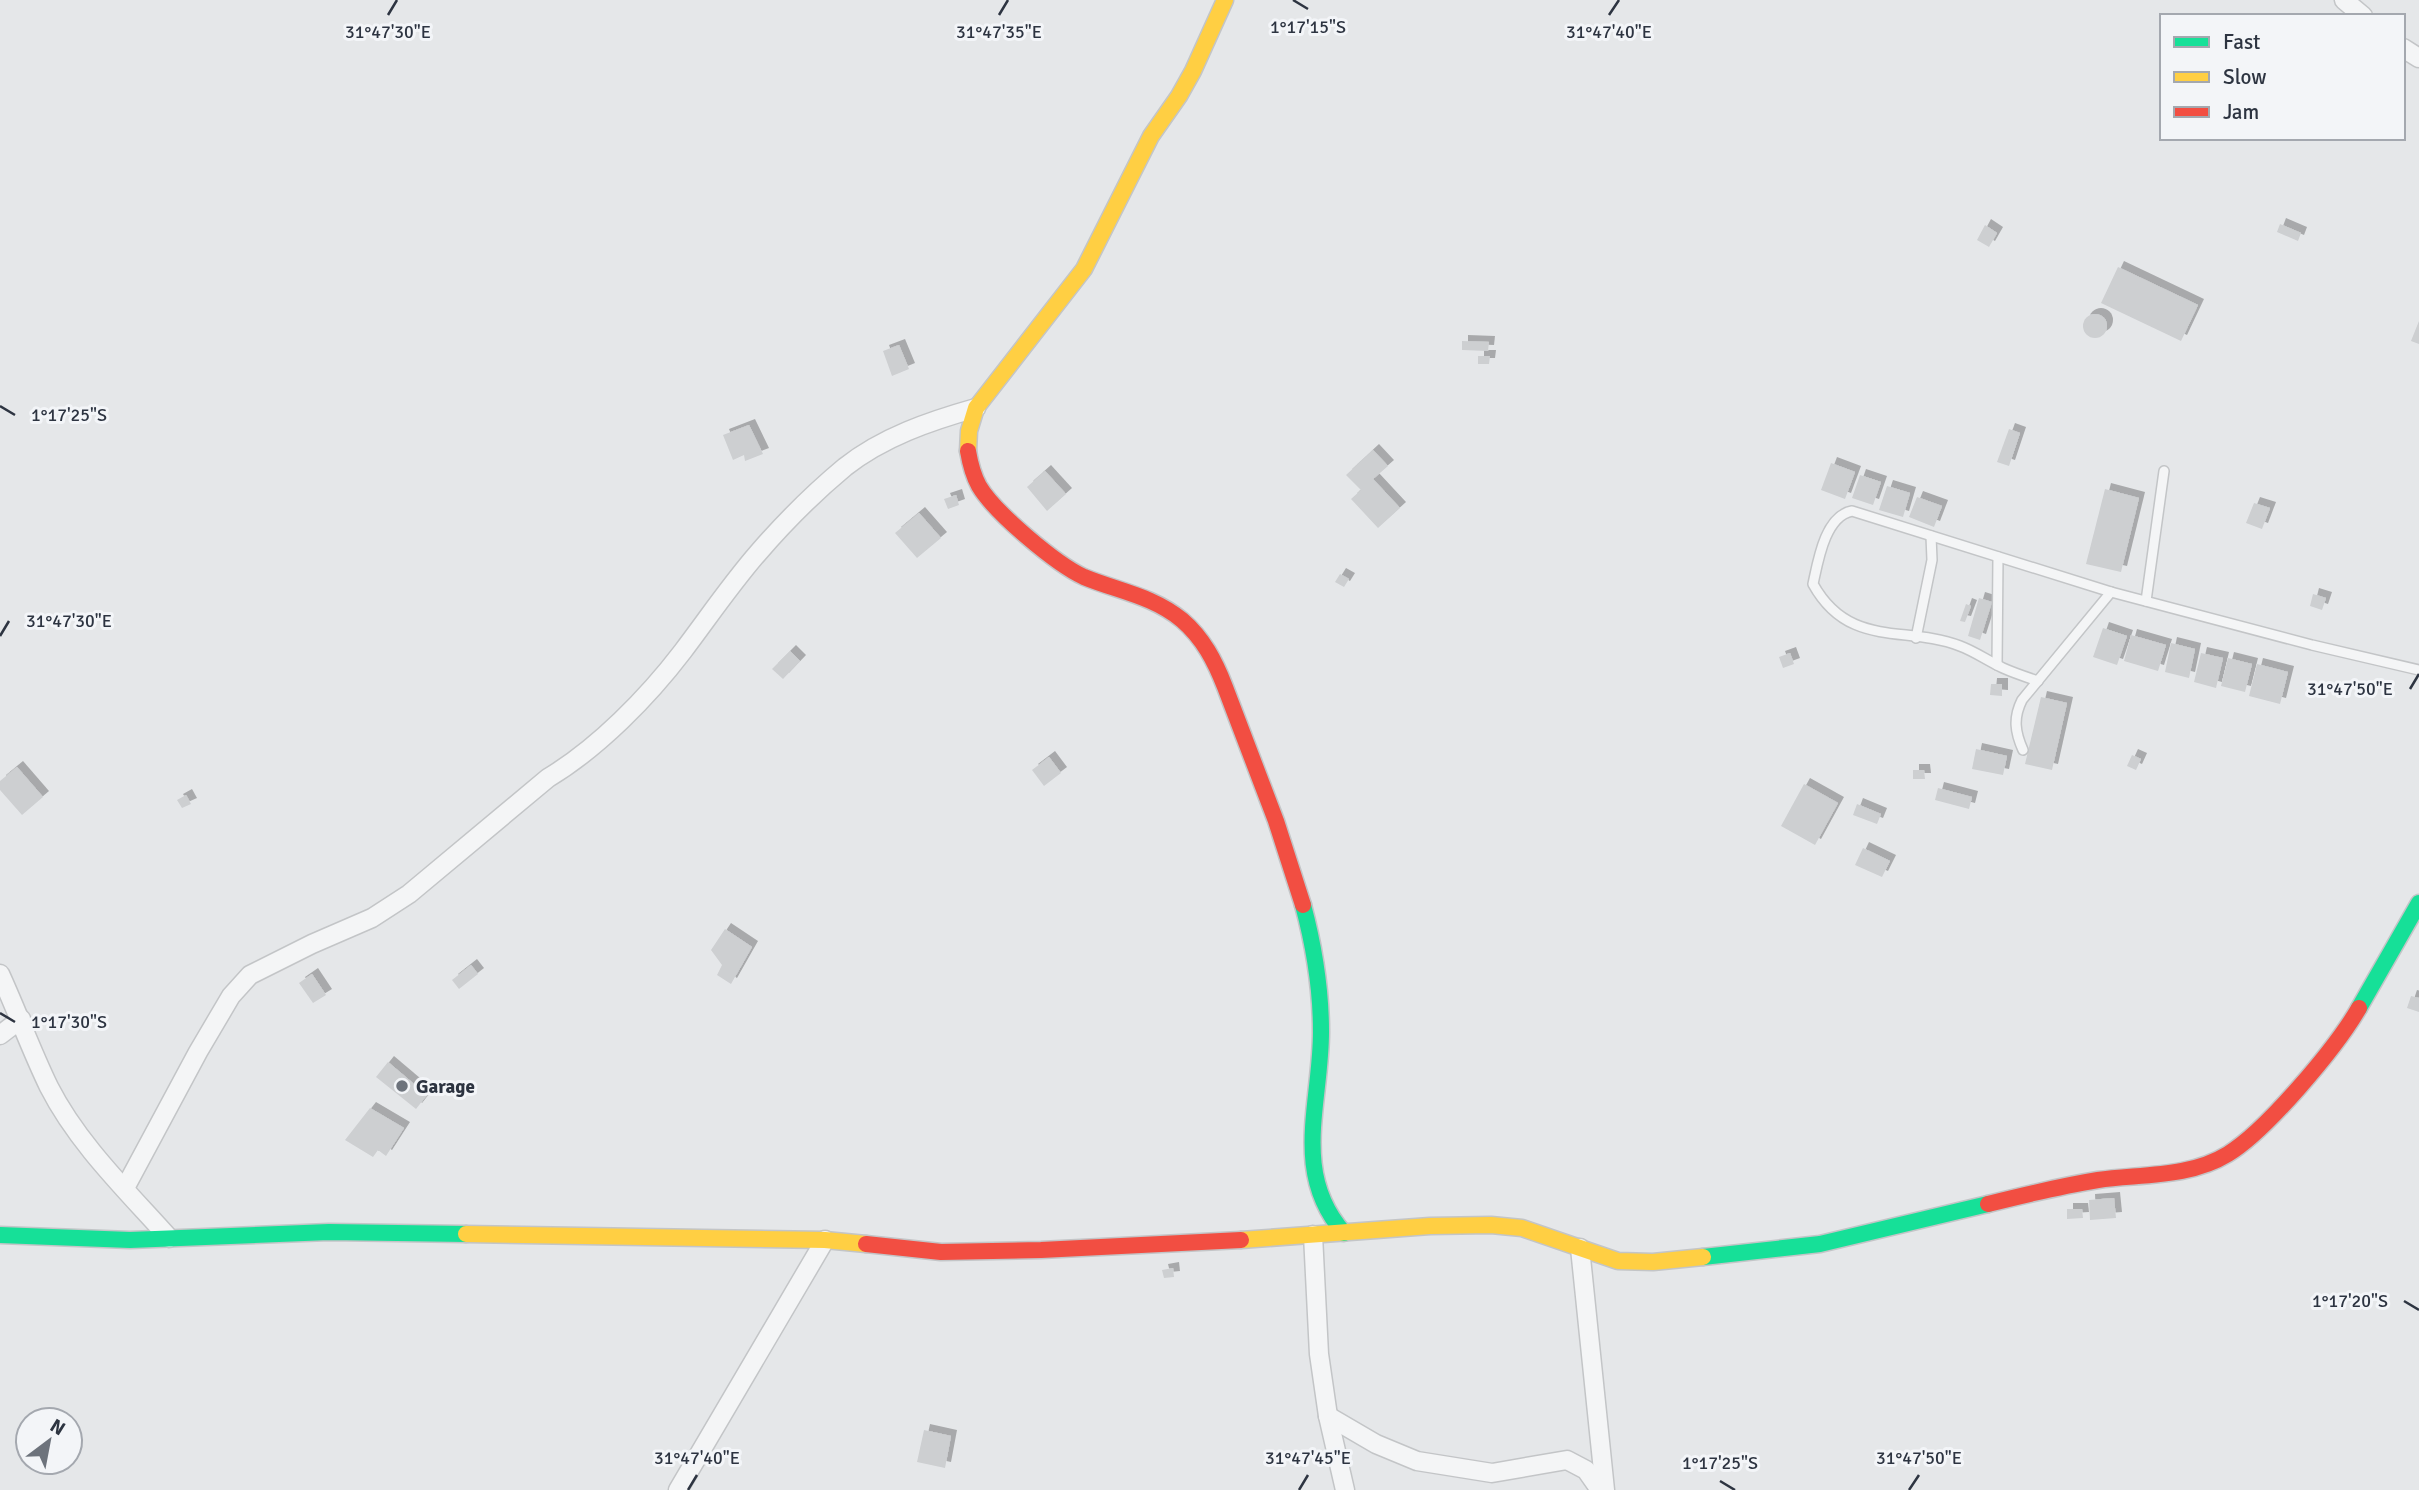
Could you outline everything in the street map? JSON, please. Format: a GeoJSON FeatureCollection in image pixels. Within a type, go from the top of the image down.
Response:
{"type":"FeatureCollection","features":[{"type":"Feature","properties":{"kind":"street"},"geometry":{"type":"LineString","coordinates":[[1225,0],[1193,71],[1146,144],[1100,241],[1084,268],[976,408],[967,429],[967,453],[973,475],[985,495],[1007,518],[1074,572],[1101,584],[1130,592],[1173,612],[1194,631],[1209,651],[1232,701],[1292,873],[1312,942],[1321,988],[1321,1037],[1312,1151],[1318,1187],[1327,1213],[1343,1233]]}},
{"type":"Feature","properties":{"kind":"street"},"geometry":{"type":"LineString","coordinates":[[2344,0],[2361,14]]}},
{"type":"Feature","properties":{"kind":"street"},"geometry":{"type":"LineString","coordinates":[[125,1188],[198,1052],[231,996],[250,975],[289,954],[372,918],[409,894],[548,778],[570,765],[638,703],[670,668],[758,553],[846,466],[927,422],[976,408]]}},
{"type":"Feature","properties":{"kind":"street"},"geometry":{"type":"LineString","coordinates":[[0,1235],[130,1240],[329,1231],[825,1240],[941,1252],[1068,1249],[1430,1226],[1492,1225],[1522,1228],[1618,1261],[1653,1262],[1821,1244],[2047,1190],[2099,1180],[2153,1176],[2198,1166],[2227,1155],[2258,1130],[2287,1099],[2356,1014],[2419,903]]}},
{"type":"Feature","properties":{"kind":"street"},"geometry":{"type":"LineString","coordinates":[[0,974],[61,1106],[103,1164],[169,1238]]}},
{"type":"Feature","properties":{"kind":"street"},"geometry":{"type":"LineString","coordinates":[[0,1035],[21,1019]]}},
{"type":"Feature","properties":{"kind":"street"},"geometry":{"type":"LineString","coordinates":[[1313,1235],[1319,1354],[1328,1416],[1345,1490]]}},
{"type":"Feature","properties":{"kind":"street"},"geometry":{"type":"LineString","coordinates":[[678,1490],[825,1240]]}},
{"type":"Feature","properties":{"kind":"street"},"geometry":{"type":"LineString","coordinates":[[1580,1248],[1602,1490]]}},
{"type":"Feature","properties":{"kind":"street"},"geometry":{"type":"LineString","coordinates":[[1328,1416],[1376,1444],[1417,1461],[1492,1473],[1567,1460],[1586,1470],[1602,1490]]}},
{"type":"Feature","properties":{"kind":"lane"},"geometry":{"type":"LineString","coordinates":[[2146,601],[2164,471]]}},
{"type":"Feature","properties":{"kind":"lane"},"geometry":{"type":"LineString","coordinates":[[2038,681],[1944,641],[1887,635],[1845,619],[1821,599],[1813,584],[1829,530],[1838,517],[1852,511],[2111,592],[2419,670]]}},
{"type":"Feature","properties":{"kind":"lane"},"geometry":{"type":"LineString","coordinates":[[1916,638],[1932,560],[1931,536]]}},
{"type":"Feature","properties":{"kind":"lane"},"geometry":{"type":"LineString","coordinates":[[1997,665],[1998,557]]}},
{"type":"Feature","properties":{"kind":"lane"},"geometry":{"type":"LineString","coordinates":[[2023,750],[2016,733],[2018,709],[2111,592]]}},
{"type":"Feature","properties":{"kind":"building"},"geometry":{"type":"Polygon","coordinates":[[[2280,224],[2301,233],[2298,241],[2277,232],[2280,224]]]}},
{"type":"Feature","properties":{"kind":"building"},"geometry":{"type":"Polygon","coordinates":[[[1985,225],[1997,233],[1989,247],[1977,240],[1985,225]]]}},
{"type":"Feature","properties":{"kind":"building"},"geometry":{"type":"Polygon","coordinates":[[[2118,267],[2198,305],[2181,341],[2101,303],[2118,267]]]}},
{"type":"Feature","properties":{"kind":"building"},"geometry":{"type":"Polygon","coordinates":[[[2095,314],[2106,321],[2107,326],[2100,337],[2095,338],[2084,331],[2083,326],[2090,315],[2095,314]]]}},
{"type":"Feature","properties":{"kind":"building"},"geometry":{"type":"Polygon","coordinates":[[[2419,321],[2419,344],[2411,341],[2419,321]]]}},
{"type":"Feature","properties":{"kind":"building"},"geometry":{"type":"Polygon","coordinates":[[[1462,341],[1489,342],[1488,351],[1462,350],[1462,341]]]}},
{"type":"Feature","properties":{"kind":"building"},"geometry":{"type":"Polygon","coordinates":[[[899,345],[909,369],[892,376],[883,351],[899,345]]]}},
{"type":"Feature","properties":{"kind":"building"},"geometry":{"type":"Polygon","coordinates":[[[1478,356],[1490,356],[1489,364],[1478,364],[1478,356]]]}},
{"type":"Feature","properties":{"kind":"building"},"geometry":{"type":"Polygon","coordinates":[[[749,425],[763,454],[745,461],[744,455],[733,460],[723,435],[749,425]]]}},
{"type":"Feature","properties":{"kind":"building"},"geometry":{"type":"Polygon","coordinates":[[[2009,429],[2020,433],[2009,466],[1997,462],[2009,429]]]}},
{"type":"Feature","properties":{"kind":"building"},"geometry":{"type":"Polygon","coordinates":[[[1373,450],[1388,466],[1373,479],[1400,508],[1378,528],[1351,499],[1361,490],[1346,475],[1373,450]]]}},
{"type":"Feature","properties":{"kind":"building"},"geometry":{"type":"Polygon","coordinates":[[[1831,463],[1855,472],[1845,499],[1821,490],[1831,463]]]}},
{"type":"Feature","properties":{"kind":"building"},"geometry":{"type":"Polygon","coordinates":[[[1045,471],[1066,494],[1047,511],[1027,487],[1045,471]]]}},
{"type":"Feature","properties":{"kind":"building"},"geometry":{"type":"Polygon","coordinates":[[[1860,475],[1881,482],[1873,505],[1852,498],[1860,475]]]}},
{"type":"Feature","properties":{"kind":"building"},"geometry":{"type":"Polygon","coordinates":[[[1887,486],[1910,493],[1903,517],[1879,510],[1887,486]]]}},
{"type":"Feature","properties":{"kind":"building"},"geometry":{"type":"Polygon","coordinates":[[[2105,489],[2139,498],[2121,572],[2086,564],[2105,489]]]}},
{"type":"Feature","properties":{"kind":"building"},"geometry":{"type":"Polygon","coordinates":[[[956,495],[959,505],[948,509],[944,499],[956,495]]]}},
{"type":"Feature","properties":{"kind":"building"},"geometry":{"type":"Polygon","coordinates":[[[1917,497],[1942,506],[1934,527],[1909,517],[1917,497]]]}},
{"type":"Feature","properties":{"kind":"building"},"geometry":{"type":"Polygon","coordinates":[[[2254,503],[2270,508],[2262,529],[2246,523],[2254,503]]]}},
{"type":"Feature","properties":{"kind":"building"},"geometry":{"type":"Polygon","coordinates":[[[919,513],[941,538],[917,558],[895,533],[919,513]]]}},
{"type":"Feature","properties":{"kind":"building"},"geometry":{"type":"Polygon","coordinates":[[[1340,574],[1349,579],[1344,587],[1335,582],[1340,574]]]}},
{"type":"Feature","properties":{"kind":"building"},"geometry":{"type":"Polygon","coordinates":[[[2313,594],[2326,598],[2322,610],[2310,606],[2313,594]]]}},
{"type":"Feature","properties":{"kind":"building"},"geometry":{"type":"Polygon","coordinates":[[[1979,598],[1992,602],[1980,640],[1968,636],[1979,598]]]}},
{"type":"Feature","properties":{"kind":"building"},"geometry":{"type":"Polygon","coordinates":[[[1966,604],[1971,606],[1965,622],[1960,621],[1966,604]]]}},
{"type":"Feature","properties":{"kind":"building"},"geometry":{"type":"Polygon","coordinates":[[[2103,628],[2127,636],[2117,665],[2093,657],[2103,628]]]}},
{"type":"Feature","properties":{"kind":"building"},"geometry":{"type":"Polygon","coordinates":[[[2131,635],[2166,645],[2158,671],[2124,661],[2131,635]]]}},
{"type":"Feature","properties":{"kind":"building"},"geometry":{"type":"Polygon","coordinates":[[[2171,643],[2195,649],[2189,678],[2165,672],[2171,643]]]}},
{"type":"Feature","properties":{"kind":"building"},"geometry":{"type":"Polygon","coordinates":[[[790,651],[800,661],[783,679],[772,669],[790,651]]]}},
{"type":"Feature","properties":{"kind":"building"},"geometry":{"type":"Polygon","coordinates":[[[1790,653],[1794,664],[1783,668],[1779,657],[1790,653]]]}},
{"type":"Feature","properties":{"kind":"building"},"geometry":{"type":"Polygon","coordinates":[[[2201,653],[2223,658],[2216,688],[2194,682],[2201,653]]]}},
{"type":"Feature","properties":{"kind":"building"},"geometry":{"type":"Polygon","coordinates":[[[2228,658],[2252,664],[2245,692],[2221,686],[2228,658]]]}},
{"type":"Feature","properties":{"kind":"building"},"geometry":{"type":"Polygon","coordinates":[[[2257,664],[2288,672],[2280,704],[2249,696],[2257,664]]]}},
{"type":"Feature","properties":{"kind":"building"},"geometry":{"type":"Polygon","coordinates":[[[1991,684],[2002,684],[2002,696],[1990,695],[1991,684]]]}},
{"type":"Feature","properties":{"kind":"building"},"geometry":{"type":"Polygon","coordinates":[[[2041,697],[2067,703],[2052,770],[2025,764],[2041,697]]]}},
{"type":"Feature","properties":{"kind":"building"},"geometry":{"type":"Polygon","coordinates":[[[1976,749],[2007,756],[2003,775],[1972,769],[1976,749]]]}},
{"type":"Feature","properties":{"kind":"building"},"geometry":{"type":"Polygon","coordinates":[[[2132,755],[2141,759],[2136,770],[2127,766],[2132,755]]]}},
{"type":"Feature","properties":{"kind":"building"},"geometry":{"type":"Polygon","coordinates":[[[1049,757],[1061,773],[1044,786],[1032,770],[1049,757]]]}},
{"type":"Feature","properties":{"kind":"building"},"geometry":{"type":"Polygon","coordinates":[[[17,767],[43,797],[22,815],[0,790],[0,781],[17,767]]]}},
{"type":"Feature","properties":{"kind":"building"},"geometry":{"type":"Polygon","coordinates":[[[1913,770],[1924,770],[1925,779],[1913,779],[1913,770]]]}},
{"type":"Feature","properties":{"kind":"building"},"geometry":{"type":"Polygon","coordinates":[[[1804,784],[1838,803],[1815,845],[1781,826],[1804,784]]]}},
{"type":"Feature","properties":{"kind":"building"},"geometry":{"type":"Polygon","coordinates":[[[1938,788],[1972,797],[1969,809],[1935,800],[1938,788]]]}},
{"type":"Feature","properties":{"kind":"building"},"geometry":{"type":"Polygon","coordinates":[[[186,795],[191,804],[182,808],[177,800],[186,795]]]}},
{"type":"Feature","properties":{"kind":"building"},"geometry":{"type":"Polygon","coordinates":[[[1857,804],[1881,814],[1877,824],[1853,815],[1857,804]]]}},
{"type":"Feature","properties":{"kind":"building"},"geometry":{"type":"Polygon","coordinates":[[[1863,848],[1890,861],[1882,877],[1855,865],[1863,848]]]}},
{"type":"Feature","properties":{"kind":"building"},"geometry":{"type":"Polygon","coordinates":[[[725,929],[752,947],[731,984],[717,975],[722,965],[711,950],[725,929]]]}},
{"type":"Feature","properties":{"kind":"building"},"geometry":{"type":"Polygon","coordinates":[[[471,965],[478,974],[459,989],[452,980],[471,965]]]}},
{"type":"Feature","properties":{"kind":"building"},"geometry":{"type":"Polygon","coordinates":[[[312,974],[326,995],[313,1003],[299,983],[312,974]]]}},
{"type":"Feature","properties":{"kind":"building"},"geometry":{"type":"Polygon","coordinates":[[[2411,996],[2419,998],[2419,1012],[2407,1008],[2411,996]]]}},
{"type":"Feature","properties":{"kind":"building","name":"Garage"},"geometry":{"type":"Polygon","coordinates":[[[388,1062],[427,1095],[416,1109],[376,1077],[388,1062]]]}},
{"type":"Feature","properties":{"kind":"building"},"geometry":{"type":"Polygon","coordinates":[[[370,1108],[404,1128],[386,1156],[378,1150],[373,1157],[345,1140],[370,1108]]]}},
{"type":"Feature","properties":{"kind":"building"},"geometry":{"type":"Polygon","coordinates":[[[2114,1198],[2116,1218],[2090,1220],[2089,1200],[2114,1198]]]}},
{"type":"Feature","properties":{"kind":"building"},"geometry":{"type":"Polygon","coordinates":[[[2067,1209],[2082,1209],[2083,1218],[2067,1219],[2067,1209]]]}},
{"type":"Feature","properties":{"kind":"building"},"geometry":{"type":"Polygon","coordinates":[[[1173,1268],[1174,1277],[1164,1278],[1162,1270],[1173,1268]]]}},
{"type":"Feature","properties":{"kind":"building"},"geometry":{"type":"Polygon","coordinates":[[[924,1430],[951,1436],[945,1468],[917,1462],[924,1430]]]}},
{"type":"Feature","properties":{"kind":"traffic: fast"},"geometry":{"type":"LineString","coordinates":[[2359,1008],[2419,903]]}},
{"type":"Feature","properties":{"kind":"traffic: fast"},"geometry":{"type":"LineString","coordinates":[[1303,905],[1316,968],[1321,1016],[1313,1162],[1318,1186],[1328,1210],[1344,1233]]}},
{"type":"Feature","properties":{"kind":"traffic: fast"},"geometry":{"type":"LineString","coordinates":[[1703,1257],[1820,1244],[1988,1204]]}},
{"type":"Feature","properties":{"kind":"traffic: fast"},"geometry":{"type":"LineString","coordinates":[[0,1235],[130,1240],[329,1232],[466,1234]]}},
{"type":"Feature","properties":{"kind":"traffic: slow"},"geometry":{"type":"LineString","coordinates":[[968,451],[969,431],[976,408],[1084,269],[1151,136],[1193,71],[1225,0]]}},
{"type":"Feature","properties":{"kind":"traffic: slow"},"geometry":{"type":"LineString","coordinates":[[1241,1240],[1430,1226],[1491,1225],[1522,1228],[1618,1261],[1653,1262],[1703,1257]]}},
{"type":"Feature","properties":{"kind":"traffic: slow"},"geometry":{"type":"LineString","coordinates":[[466,1234],[825,1240],[866,1244]]}},
{"type":"Feature","properties":{"kind":"traffic: jam"},"geometry":{"type":"LineString","coordinates":[[968,451],[975,478],[987,497],[1043,550],[1084,577],[1159,605],[1182,620],[1202,642],[1225,687],[1276,821],[1303,905]]}},
{"type":"Feature","properties":{"kind":"traffic: jam"},"geometry":{"type":"LineString","coordinates":[[1988,1204],[2098,1180],[2164,1174],[2213,1162],[2244,1143],[2280,1108],[2334,1044],[2359,1008]]}},
{"type":"Feature","properties":{"kind":"traffic: jam"},"geometry":{"type":"LineString","coordinates":[[866,1244],[941,1252],[1241,1240]]}},
{"type":"Feature","properties":{"kind":"place","name":"Garage"},"geometry":{"type":"Point","coordinates":[402,1086]}}]}
